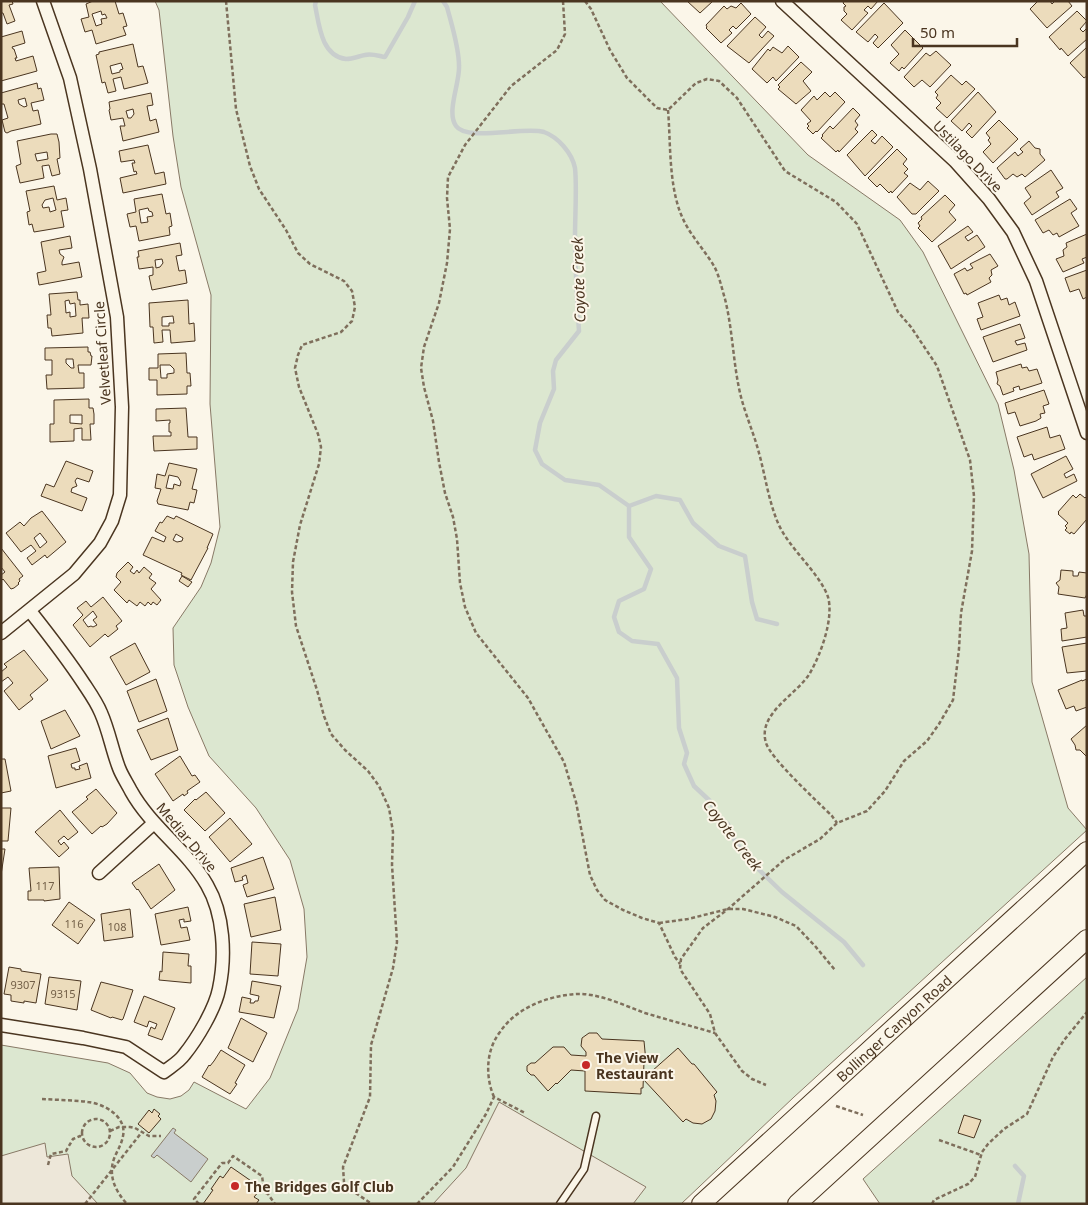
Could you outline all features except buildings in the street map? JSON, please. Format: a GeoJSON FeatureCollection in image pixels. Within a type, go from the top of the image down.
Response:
{"type":"FeatureCollection","features":[{"type":"Feature","properties":{"kind":"main road","name":"Bollinger Canyon Road"},"geometry":{"type":"LineString","coordinates":[[701,1204],[1087,852]]}},
{"type":"Feature","properties":{"kind":"main road"},"geometry":{"type":"LineString","coordinates":[[797,1204],[1087,939]]}},
{"type":"Feature","properties":{"kind":"street","name":"Velvetleaf Circle"},"geometry":{"type":"LineString","coordinates":[[1,633],[74,574],[100,543],[112,521],[120,495],[122,407],[117,317],[90,169],[70,78],[43,1]]}},
{"type":"Feature","properties":{"kind":"street","name":"Ustilago Drive"},"geometry":{"type":"LineString","coordinates":[[782,1],[956,161],[989,198],[1012,232],[1036,281],[1087,433]]}},
{"type":"Feature","properties":{"kind":"street","name":"Mediar Drive"},"geometry":{"type":"LineString","coordinates":[[1,1026],[83,1038],[126,1047],[164,1072],[183,1057],[209,1014],[219,990],[222,970],[221,929],[208,886],[194,865],[154,823],[132,794],[119,768],[101,712],[68,659],[30,611]]}},
{"type":"Feature","properties":{"kind":"street"},"geometry":{"type":"LineString","coordinates":[[99,873],[154,823]]}},
{"type":"Feature","properties":{"kind":"lane"},"geometry":{"type":"LineString","coordinates":[[560,1204],[584,1169],[596,1116]]}},
{"type":"Feature","properties":{"kind":"path"},"geometry":{"type":"LineString","coordinates":[[226,1],[236,109],[250,166],[259,189],[286,230],[298,253],[310,264],[344,281],[352,291],[355,307],[352,321],[341,332],[302,345],[295,368],[299,388],[318,434],[321,447],[319,464],[300,525],[293,562],[292,592],[296,626],[331,734],[368,771],[379,786],[389,808],[393,832],[392,865],[397,942],[393,968],[371,1045],[370,1097],[343,1167],[344,1182],[354,1192],[372,1204]]}},
{"type":"Feature","properties":{"kind":"path"},"geometry":{"type":"LineString","coordinates":[[563,1],[565,34],[557,50],[511,86],[466,145],[448,177],[447,198],[450,229],[447,263],[439,303],[424,347],[422,368],[424,388],[433,421],[439,462],[454,524],[460,583],[465,607],[476,633],[528,698],[564,762],[576,802],[590,875],[597,890],[605,900],[623,910],[659,923],[688,920],[728,909],[743,909],[775,917],[796,926],[835,970]]}},
{"type":"Feature","properties":{"kind":"path"},"geometry":{"type":"LineString","coordinates":[[585,1],[592,9],[610,50],[627,78],[657,108],[668,110]]}},
{"type":"Feature","properties":{"kind":"path"},"geometry":{"type":"LineString","coordinates":[[766,1085],[752,1079],[742,1071],[714,1033],[710,1014],[680,969],[681,959],[704,928],[784,860],[820,839],[837,823],[867,810],[885,791],[904,760],[927,741],[935,730],[953,700],[959,649],[960,613],[972,551],[974,496],[970,460],[937,366],[898,312],[857,224],[836,202],[785,171],[737,98],[719,81],[707,80],[696,83],[668,110],[671,161],[677,201],[685,223],[715,267],[725,299],[741,397],[760,454],[765,485],[776,521],[796,554],[816,576],[828,597],[830,619],[810,673],[773,712],[765,728],[766,743],[776,759],[837,823]]}},
{"type":"Feature","properties":{"kind":"path"},"geometry":{"type":"LineString","coordinates":[[659,923],[680,964]]}},
{"type":"Feature","properties":{"kind":"path"},"geometry":{"type":"LineString","coordinates":[[525,1113],[494,1097],[490,1087],[488,1069],[492,1046],[498,1034],[513,1016],[528,1007],[547,1000],[576,994],[603,998],[714,1033]]}},
{"type":"Feature","properties":{"kind":"path"},"geometry":{"type":"LineString","coordinates":[[932,1204],[934,1200],[968,1184],[975,1177],[981,1155],[988,1144],[1004,1129],[1027,1114],[1053,1057],[1082,1016],[1087,1012]]}},
{"type":"Feature","properties":{"kind":"path"},"geometry":{"type":"LineString","coordinates":[[417,1204],[453,1167],[478,1128],[494,1097]]}},
{"type":"Feature","properties":{"kind":"path"},"geometry":{"type":"LineString","coordinates":[[42,1099],[88,1102],[114,1112],[120,1118],[124,1134],[113,1162],[112,1179],[127,1204]]}},
{"type":"Feature","properties":{"kind":"path"},"geometry":{"type":"LineString","coordinates":[[836,1106],[863,1115]]}},
{"type":"Feature","properties":{"kind":"path"},"geometry":{"type":"LineString","coordinates":[[48,1165],[51,1154],[66,1151],[73,1139],[80,1136],[90,1145],[102,1146],[108,1140],[110,1131],[106,1123],[93,1120],[85,1126],[84,1139]]}},
{"type":"Feature","properties":{"kind":"path"},"geometry":{"type":"LineString","coordinates":[[110,1131],[118,1127],[135,1128],[149,1136],[161,1136]]}},
{"type":"Feature","properties":{"kind":"path"},"geometry":{"type":"LineString","coordinates":[[85,1204],[142,1132]]}},
{"type":"Feature","properties":{"kind":"path"},"geometry":{"type":"LineString","coordinates":[[938,1140],[981,1155]]}},
{"type":"Feature","properties":{"kind":"path"},"geometry":{"type":"LineString","coordinates":[[199,1204],[194,1199],[222,1163],[228,1163],[233,1156],[262,1176],[263,1183],[260,1190],[268,1194],[275,1204]]}},
{"type":"Feature","properties":{"kind":"green space","name":"The Bridges Golf Club"},"geometry":{"type":"Polygon","coordinates":[[[155,1],[660,1],[808,155],[900,220],[923,252],[998,404],[1014,470],[1029,554],[1032,682],[1068,808],[1087,830],[794,1097],[681,1204],[1,1204],[1,1045],[108,1063],[130,1073],[147,1093],[157,1097],[170,1099],[181,1096],[189,1090],[194,1082],[246,1109],[270,1078],[298,1009],[307,957],[304,909],[290,860],[256,808],[209,756],[188,707],[174,665],[173,628],[201,587],[211,563],[220,527],[210,404],[211,295],[181,187],[173,136],[159,10],[155,1]]]}},
{"type":"Feature","properties":{"kind":"green space"},"geometry":{"type":"Polygon","coordinates":[[[1087,977],[1087,1204],[880,1204],[863,1179],[1087,977]]]}},
{"type":"Feature","properties":{"kind":"shaded area"},"geometry":{"type":"Polygon","coordinates":[[[499,1102],[646,1187],[633,1204],[433,1204],[466,1168],[499,1102]]]}},
{"type":"Feature","properties":{"kind":"shaded area"},"geometry":{"type":"Polygon","coordinates":[[[173,1128],[176,1130],[174,1133],[208,1159],[191,1182],[157,1155],[154,1158],[151,1156],[173,1128]]]}},
{"type":"Feature","properties":{"kind":"shaded area"},"geometry":{"type":"Polygon","coordinates":[[[45,1143],[47,1157],[68,1154],[72,1176],[98,1204],[1,1204],[1,1156],[45,1143]]]}},
{"type":"Feature","properties":{"kind":"waterway","name":"Coyote Creek"},"geometry":{"type":"LineString","coordinates":[[316,1],[315,5],[320,30],[326,46],[338,57],[346,59],[370,54],[385,57],[415,1]]}},
{"type":"Feature","properties":{"kind":"waterway","name":"Coyote Creek"},"geometry":{"type":"LineString","coordinates":[[443,1],[447,7],[459,59],[459,73],[452,113],[456,126],[462,131],[472,133],[544,132],[564,146],[575,168],[575,260],[579,331],[556,360],[553,371],[554,389],[540,423],[535,450],[542,464],[565,480],[599,485],[629,506]]}},
{"type":"Feature","properties":{"kind":"waterway"},"geometry":{"type":"LineString","coordinates":[[629,506],[656,496],[680,500],[693,523],[719,546],[745,556],[752,602],[757,619],[777,624]]}},
{"type":"Feature","properties":{"kind":"waterway","name":"Coyote Creek"},"geometry":{"type":"LineString","coordinates":[[629,506],[629,537],[651,569],[644,589],[619,601],[614,617],[619,632],[632,641],[658,644],[677,678],[679,728],[687,753],[684,764],[694,786],[710,801],[718,816],[728,824],[731,835],[747,858],[782,892],[844,942],[863,965]]}},
{"type":"Feature","properties":{"kind":"waterway","name":"Coyote Creek"},"geometry":{"type":"LineString","coordinates":[[1015,1166],[1024,1176],[1018,1204]]}},
{"type":"Feature","properties":{"kind":"place","name":"The View Restaurant"},"geometry":{"type":"Point","coordinates":[586,1065]}},
{"type":"Feature","properties":{"kind":"place","name":"The Bridges Golf Club"},"geometry":{"type":"Point","coordinates":[235,1186]}}]}
